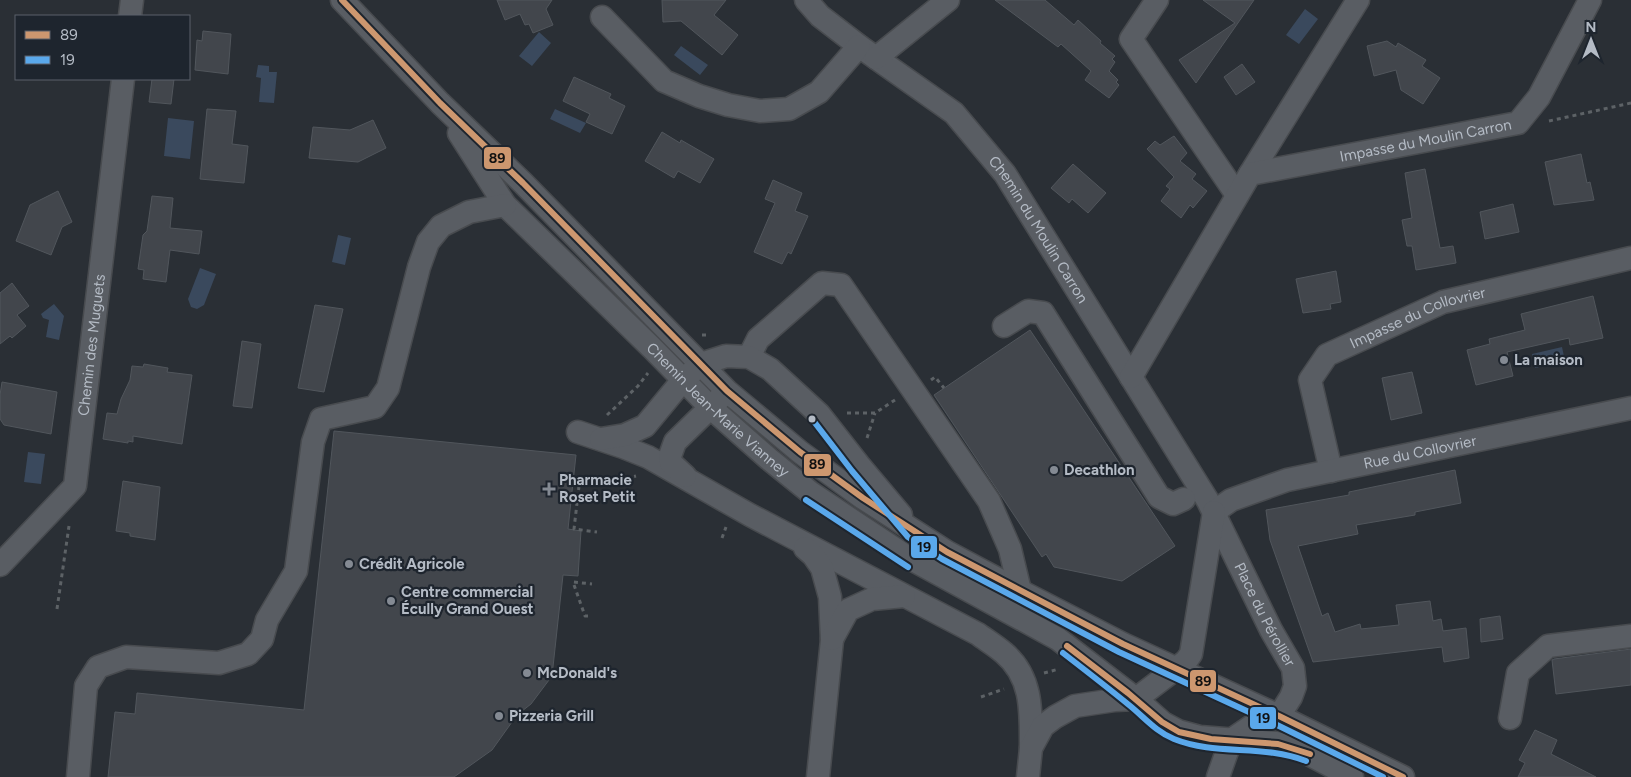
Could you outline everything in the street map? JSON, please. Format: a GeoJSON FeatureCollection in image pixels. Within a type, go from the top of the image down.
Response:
{"type":"FeatureCollection","features":[{"type":"Feature","properties":{"kind":"street"},"geometry":{"type":"LineString","coordinates":[[130,15],[132,0]]}},
{"type":"Feature","properties":{"kind":"street","name":"Chemin Jean-Marie Vianney"},"geometry":{"type":"LineString","coordinates":[[342,0],[440,103],[523,183],[728,391],[800,452],[863,498],[947,552],[1124,644],[1279,716],[1403,777]]}},
{"type":"Feature","properties":{"kind":"street","name":"Chemin du Moulin Carron"},"geometry":{"type":"LineString","coordinates":[[806,0],[820,16],[867,52],[954,113],[1005,174],[1214,512]]}},
{"type":"Feature","properties":{"kind":"street"},"geometry":{"type":"LineString","coordinates":[[602,17],[664,81],[699,96],[728,104],[760,110],[789,109],[819,92],[867,52],[948,0]]}},
{"type":"Feature","properties":{"kind":"street"},"geometry":{"type":"LineString","coordinates":[[1157,0],[1130,39],[1237,194]]}},
{"type":"Feature","properties":{"kind":"street"},"geometry":{"type":"LineString","coordinates":[[1130,377],[1237,194],[1358,0]]}},
{"type":"Feature","properties":{"kind":"street","name":"Impasse du Moulin Carron"},"geometry":{"type":"LineString","coordinates":[[1250,174],[1518,123],[1539,98],[1590,0]]}},
{"type":"Feature","properties":{"kind":"street","name":"Chemin des Muguets"},"geometry":{"type":"LineString","coordinates":[[0,565],[75,486],[123,80]]}},
{"type":"Feature","properties":{"kind":"street","name":"Chemin Jean-Marie Vianney"},"geometry":{"type":"LineString","coordinates":[[440,103],[505,205],[710,407],[811,493],[904,555],[1058,639],[1178,732],[1200,738],[1276,743],[1297,748],[1352,777]]}},
{"type":"Feature","properties":{"kind":"street"},"geometry":{"type":"LineString","coordinates":[[78,777],[86,686],[98,666],[126,657],[219,663],[248,654],[262,639],[267,620],[296,571],[313,442],[321,419],[374,407],[388,388],[419,267],[428,242],[441,226],[469,212],[505,205]]}},
{"type":"Feature","properties":{"kind":"street","name":"Impasse du Collovrier"},"geometry":{"type":"LineString","coordinates":[[1331,471],[1310,380],[1327,355],[1443,302],[1631,258]]}},
{"type":"Feature","properties":{"kind":"street"},"geometry":{"type":"LineString","coordinates":[[749,357],[758,339],[822,283],[841,285],[989,502],[1010,548],[1020,591]]}},
{"type":"Feature","properties":{"kind":"street"},"geometry":{"type":"LineString","coordinates":[[1004,326],[1028,311],[1043,313],[1159,497],[1173,504],[1184,499]]}},
{"type":"Feature","properties":{"kind":"street"},"geometry":{"type":"LineString","coordinates":[[601,440],[625,435],[645,426],[683,380],[701,364],[726,356],[749,357],[770,368],[819,414],[915,531]]}},
{"type":"Feature","properties":{"kind":"street"},"geometry":{"type":"LineString","coordinates":[[691,482],[671,463],[670,456],[675,442],[728,391]]}},
{"type":"Feature","properties":{"kind":"street","name":"Rue du Collovrier"},"geometry":{"type":"LineString","coordinates":[[1214,512],[1231,500],[1287,480],[1631,408]]}},
{"type":"Feature","properties":{"kind":"street"},"geometry":{"type":"LineString","coordinates":[[645,426],[642,441],[645,466]]}},
{"type":"Feature","properties":{"kind":"street"},"geometry":{"type":"LineString","coordinates":[[578,432],[601,440],[645,466],[691,482],[788,536],[978,634],[1005,654],[1018,670],[1030,703],[1031,748],[1028,777]]}},
{"type":"Feature","properties":{"kind":"street"},"geometry":{"type":"LineString","coordinates":[[1031,748],[1043,726],[1063,712],[1075,706],[1136,699],[1191,654],[1214,512]]}},
{"type":"Feature","properties":{"kind":"street","name":"Place du Pérollier"},"geometry":{"type":"LineString","coordinates":[[1214,512],[1271,630],[1293,668],[1294,686],[1291,697],[1279,716]]}},
{"type":"Feature","properties":{"kind":"street"},"geometry":{"type":"LineString","coordinates":[[788,536],[813,555],[822,568],[830,597],[832,640],[818,777]]}},
{"type":"Feature","properties":{"kind":"street"},"geometry":{"type":"LineString","coordinates":[[832,640],[848,610],[872,599],[904,596]]}},
{"type":"Feature","properties":{"kind":"street"},"geometry":{"type":"LineString","coordinates":[[1510,718],[1518,673],[1548,646],[1631,636]]}},
{"type":"Feature","properties":{"kind":"street"},"geometry":{"type":"LineString","coordinates":[[1218,777],[1231,740],[1262,719],[1279,716]]}},
{"type":"Feature","properties":{"kind":"path"},"geometry":{"type":"LineString","coordinates":[[1518,123],[1541,123],[1631,103]]}},
{"type":"Feature","properties":{"kind":"path"},"geometry":{"type":"LineString","coordinates":[[605,417],[638,386],[652,368]]}},
{"type":"Feature","properties":{"kind":"path"},"geometry":{"type":"LineString","coordinates":[[819,414],[875,413],[935,377],[944,388]]}},
{"type":"Feature","properties":{"kind":"path"},"geometry":{"type":"LineString","coordinates":[[603,484],[645,466]]}},
{"type":"Feature","properties":{"kind":"path"},"geometry":{"type":"LineString","coordinates":[[579,486],[574,529],[597,532]]}},
{"type":"Feature","properties":{"kind":"path"},"geometry":{"type":"LineString","coordinates":[[57,609],[69,524]]}},
{"type":"Feature","properties":{"kind":"path"},"geometry":{"type":"LineString","coordinates":[[588,616],[585,616],[573,582],[592,584]]}},
{"type":"Feature","properties":{"kind":"path"},"geometry":{"type":"LineString","coordinates":[[1042,673],[1066,668]]}},
{"type":"Feature","properties":{"kind":"path"},"geometry":{"type":"LineString","coordinates":[[981,697],[1012,686]]}},
{"type":"Feature","properties":{"kind":"water"},"geometry":{"type":"Polygon","coordinates":[[[1305,9],[1318,19],[1299,44],[1286,35],[1305,9]]]}},
{"type":"Feature","properties":{"kind":"water"},"geometry":{"type":"Polygon","coordinates":[[[539,32],[551,43],[532,66],[519,56],[539,32]]]}},
{"type":"Feature","properties":{"kind":"water"},"geometry":{"type":"Polygon","coordinates":[[[681,46],[708,65],[700,75],[674,55],[681,46]]]}},
{"type":"Feature","properties":{"kind":"water"},"geometry":{"type":"Polygon","coordinates":[[[258,65],[269,66],[269,72],[277,72],[274,103],[259,102],[261,78],[256,77],[258,65]]]}},
{"type":"Feature","properties":{"kind":"water"},"geometry":{"type":"Polygon","coordinates":[[[555,109],[586,123],[580,133],[550,119],[555,109]]]}},
{"type":"Feature","properties":{"kind":"water"},"geometry":{"type":"Polygon","coordinates":[[[168,118],[194,121],[190,159],[164,156],[168,118]]]}},
{"type":"Feature","properties":{"kind":"water"},"geometry":{"type":"Polygon","coordinates":[[[338,235],[351,238],[345,265],[332,262],[338,235]]]}},
{"type":"Feature","properties":{"kind":"water"},"geometry":{"type":"Polygon","coordinates":[[[200,268],[216,274],[204,305],[197,309],[191,307],[188,299],[200,268]]]}},
{"type":"Feature","properties":{"kind":"water"},"geometry":{"type":"Polygon","coordinates":[[[54,304],[64,316],[59,340],[46,337],[49,320],[43,318],[41,314],[54,304]]]}},
{"type":"Feature","properties":{"kind":"water"},"geometry":{"type":"Polygon","coordinates":[[[1562,347],[1565,361],[1535,368],[1532,354],[1562,347]]]}},
{"type":"Feature","properties":{"kind":"water"},"geometry":{"type":"Polygon","coordinates":[[[28,452],[45,454],[41,484],[24,482],[28,452]]]}},
{"type":"Feature","properties":{"kind":"building"},"geometry":{"type":"Polygon","coordinates":[[[497,0],[552,0],[546,9],[553,25],[533,33],[529,24],[525,25],[520,14],[505,20],[497,0]]]}},
{"type":"Feature","properties":{"kind":"building"},"geometry":{"type":"Polygon","coordinates":[[[662,0],[726,0],[714,15],[738,35],[722,55],[681,21],[663,22],[662,0]]]}},
{"type":"Feature","properties":{"kind":"building"},"geometry":{"type":"Polygon","coordinates":[[[995,0],[1045,0],[1074,25],[1078,20],[1115,56],[1112,59],[1115,62],[1109,71],[1118,80],[1116,82],[1119,85],[1109,98],[1085,80],[1091,71],[1061,44],[1058,47],[995,0]]]}},
{"type":"Feature","properties":{"kind":"building"},"geometry":{"type":"Polygon","coordinates":[[[1203,0],[1254,0],[1196,83],[1179,60],[1235,23],[1203,0]]]}},
{"type":"Feature","properties":{"kind":"building"},"geometry":{"type":"Polygon","coordinates":[[[203,31],[231,34],[228,74],[195,70],[197,40],[202,41],[203,31]]]}},
{"type":"Feature","properties":{"kind":"building"},"geometry":{"type":"Polygon","coordinates":[[[1387,41],[1396,47],[1398,43],[1426,60],[1422,66],[1440,78],[1423,104],[1401,90],[1396,70],[1374,76],[1367,46],[1387,41]]]}},
{"type":"Feature","properties":{"kind":"building"},"geometry":{"type":"Polygon","coordinates":[[[1242,64],[1255,82],[1236,95],[1224,77],[1242,64]]]}},
{"type":"Feature","properties":{"kind":"building"},"geometry":{"type":"Polygon","coordinates":[[[574,77],[611,94],[609,98],[625,106],[612,134],[586,122],[590,114],[563,101],[574,77]]]}},
{"type":"Feature","properties":{"kind":"building"},"geometry":{"type":"Polygon","coordinates":[[[152,80],[174,80],[171,104],[149,102],[152,80]]]}},
{"type":"Feature","properties":{"kind":"building"},"geometry":{"type":"Polygon","coordinates":[[[207,109],[236,111],[232,144],[248,146],[244,183],[200,179],[207,109]]]}},
{"type":"Feature","properties":{"kind":"building"},"geometry":{"type":"Polygon","coordinates":[[[373,120],[386,148],[358,162],[309,158],[313,127],[350,130],[373,120]]]}},
{"type":"Feature","properties":{"kind":"building"},"geometry":{"type":"Polygon","coordinates":[[[662,132],[680,143],[681,140],[714,159],[700,183],[678,171],[674,178],[645,161],[662,132]]]}},
{"type":"Feature","properties":{"kind":"building"},"geometry":{"type":"Polygon","coordinates":[[[1174,136],[1187,153],[1180,161],[1196,174],[1192,179],[1207,191],[1193,208],[1190,205],[1181,218],[1161,201],[1170,189],[1166,186],[1174,177],[1147,149],[1155,141],[1160,145],[1174,136]]]}},
{"type":"Feature","properties":{"kind":"building"},"geometry":{"type":"Polygon","coordinates":[[[1581,154],[1587,183],[1590,182],[1594,200],[1554,205],[1545,162],[1581,154]]]}},
{"type":"Feature","properties":{"kind":"building"},"geometry":{"type":"Polygon","coordinates":[[[1073,164],[1106,193],[1088,213],[1072,199],[1069,203],[1051,188],[1073,164]]]}},
{"type":"Feature","properties":{"kind":"building"},"geometry":{"type":"Polygon","coordinates":[[[1425,169],[1440,248],[1453,246],[1456,263],[1416,270],[1412,246],[1407,246],[1402,220],[1412,218],[1405,173],[1425,169]]]}},
{"type":"Feature","properties":{"kind":"building"},"geometry":{"type":"Polygon","coordinates":[[[773,180],[802,193],[795,211],[808,216],[791,254],[788,252],[782,264],[754,252],[775,203],[765,199],[773,180]]]}},
{"type":"Feature","properties":{"kind":"building"},"geometry":{"type":"Polygon","coordinates":[[[58,191],[72,222],[62,227],[51,255],[16,241],[30,205],[58,191]]]}},
{"type":"Feature","properties":{"kind":"building"},"geometry":{"type":"Polygon","coordinates":[[[152,196],[173,198],[170,228],[202,231],[199,254],[170,250],[166,282],[143,279],[144,270],[138,269],[143,235],[147,231],[152,196]]]}},
{"type":"Feature","properties":{"kind":"building"},"geometry":{"type":"Polygon","coordinates":[[[1513,204],[1519,232],[1485,239],[1480,212],[1513,204]]]}},
{"type":"Feature","properties":{"kind":"building"},"geometry":{"type":"Polygon","coordinates":[[[1336,271],[1341,302],[1330,304],[1331,309],[1303,313],[1296,279],[1336,271]]]}},
{"type":"Feature","properties":{"kind":"building"},"geometry":{"type":"Polygon","coordinates":[[[12,283],[29,306],[17,315],[26,326],[12,338],[10,336],[0,344],[0,293],[12,283]]]}},
{"type":"Feature","properties":{"kind":"building"},"geometry":{"type":"Polygon","coordinates":[[[1593,296],[1603,338],[1570,345],[1569,338],[1507,352],[1513,376],[1476,385],[1467,350],[1490,344],[1489,339],[1525,330],[1521,314],[1593,296]]]}},
{"type":"Feature","properties":{"kind":"building"},"geometry":{"type":"Polygon","coordinates":[[[315,305],[343,309],[324,392],[298,388],[315,305]]]}},
{"type":"Feature","properties":{"kind":"building","name":"Decathlon"},"geometry":{"type":"Polygon","coordinates":[[[1030,330],[1175,546],[1122,581],[1054,567],[1046,554],[1042,557],[934,395],[1030,330]]]}},
{"type":"Feature","properties":{"kind":"building"},"geometry":{"type":"Polygon","coordinates":[[[242,341],[261,344],[252,408],[233,406],[242,341]]]}},
{"type":"Feature","properties":{"kind":"building"},"geometry":{"type":"Polygon","coordinates":[[[144,364],[168,368],[167,372],[192,375],[182,444],[133,436],[133,442],[128,441],[128,443],[103,439],[107,413],[117,414],[121,399],[130,380],[132,366],[143,367],[144,364]]]}},
{"type":"Feature","properties":{"kind":"building"},"geometry":{"type":"Polygon","coordinates":[[[1412,372],[1422,413],[1391,420],[1382,378],[1412,372]]]}},
{"type":"Feature","properties":{"kind":"building"},"geometry":{"type":"Polygon","coordinates":[[[2,382],[57,392],[51,434],[4,425],[0,419],[2,382]]]}},
{"type":"Feature","properties":{"kind":"building","name":"Centre commercial Écully Grand Ouest"},"geometry":{"type":"Polygon","coordinates":[[[334,431],[576,455],[568,529],[581,531],[578,576],[563,575],[552,676],[531,704],[517,715],[492,750],[454,777],[108,777],[115,712],[135,714],[137,693],[304,710],[334,431]]]}},
{"type":"Feature","properties":{"kind":"building"},"geometry":{"type":"Polygon","coordinates":[[[1455,470],[1461,503],[1415,512],[1415,515],[1356,525],[1358,534],[1298,546],[1322,616],[1328,613],[1335,632],[1360,624],[1361,629],[1399,625],[1396,605],[1430,601],[1433,621],[1441,619],[1443,631],[1466,628],[1469,658],[1444,662],[1442,647],[1313,662],[1270,540],[1266,510],[1349,495],[1349,492],[1455,470]]]}},
{"type":"Feature","properties":{"kind":"building"},"geometry":{"type":"Polygon","coordinates":[[[123,481],[160,487],[155,540],[130,536],[130,533],[116,531],[123,481]]]}},
{"type":"Feature","properties":{"kind":"building"},"geometry":{"type":"Polygon","coordinates":[[[1500,616],[1503,639],[1481,642],[1480,619],[1500,616]]]}},
{"type":"Feature","properties":{"kind":"building"},"geometry":{"type":"Polygon","coordinates":[[[1631,649],[1631,685],[1556,694],[1552,660],[1631,649]]]}},
{"type":"Feature","properties":{"kind":"building"},"geometry":{"type":"Polygon","coordinates":[[[1535,730],[1557,740],[1551,754],[1596,777],[1518,777],[1525,763],[1519,760],[1535,730]]]}},
{"type":"Feature","properties":{"kind":"transit line","name":"89"},"geometry":{"type":"LineString","coordinates":[[342,0],[440,103],[523,183],[727,391],[800,452],[863,498],[947,552],[1123,644],[1279,716],[1403,777]]}},
{"type":"Feature","properties":{"kind":"transit line","name":"19"},"geometry":{"type":"LineString","coordinates":[[812,419],[852,471],[908,537],[942,559],[1119,652],[1275,724],[1383,777]]}},
{"type":"Feature","properties":{"kind":"transit line","name":"19"},"geometry":{"type":"LineString","coordinates":[[806,500],[908,567]]}},
{"type":"Feature","properties":{"kind":"transit line","name":"89"},"geometry":{"type":"LineString","coordinates":[[1067,646],[1162,722],[1179,732],[1211,739],[1278,744],[1310,754]]}},
{"type":"Feature","properties":{"kind":"transit line","name":"19"},"geometry":{"type":"LineString","coordinates":[[1063,653],[1156,728],[1174,739],[1206,747],[1273,753],[1306,761]]}},
{"type":"Feature","properties":{"kind":"place","name":"La maison"},"geometry":{"type":"Point","coordinates":[1504,360]}},
{"type":"Feature","properties":{"kind":"place","name":"Decathlon"},"geometry":{"type":"Point","coordinates":[1054,470]}},
{"type":"Feature","properties":{"kind":"place","name":"Pharmacie Roset Petit"},"geometry":{"type":"Point","coordinates":[549,489]}},
{"type":"Feature","properties":{"kind":"place","name":"Crédit Agricole"},"geometry":{"type":"Point","coordinates":[349,564]}},
{"type":"Feature","properties":{"kind":"place","name":"Centre commercial Écully Grand Ouest"},"geometry":{"type":"Point","coordinates":[391,601]}},
{"type":"Feature","properties":{"kind":"place","name":"McDonald's"},"geometry":{"type":"Point","coordinates":[527,673]}},
{"type":"Feature","properties":{"kind":"place","name":"Pizzeria Grill"},"geometry":{"type":"Point","coordinates":[499,716]}}]}
